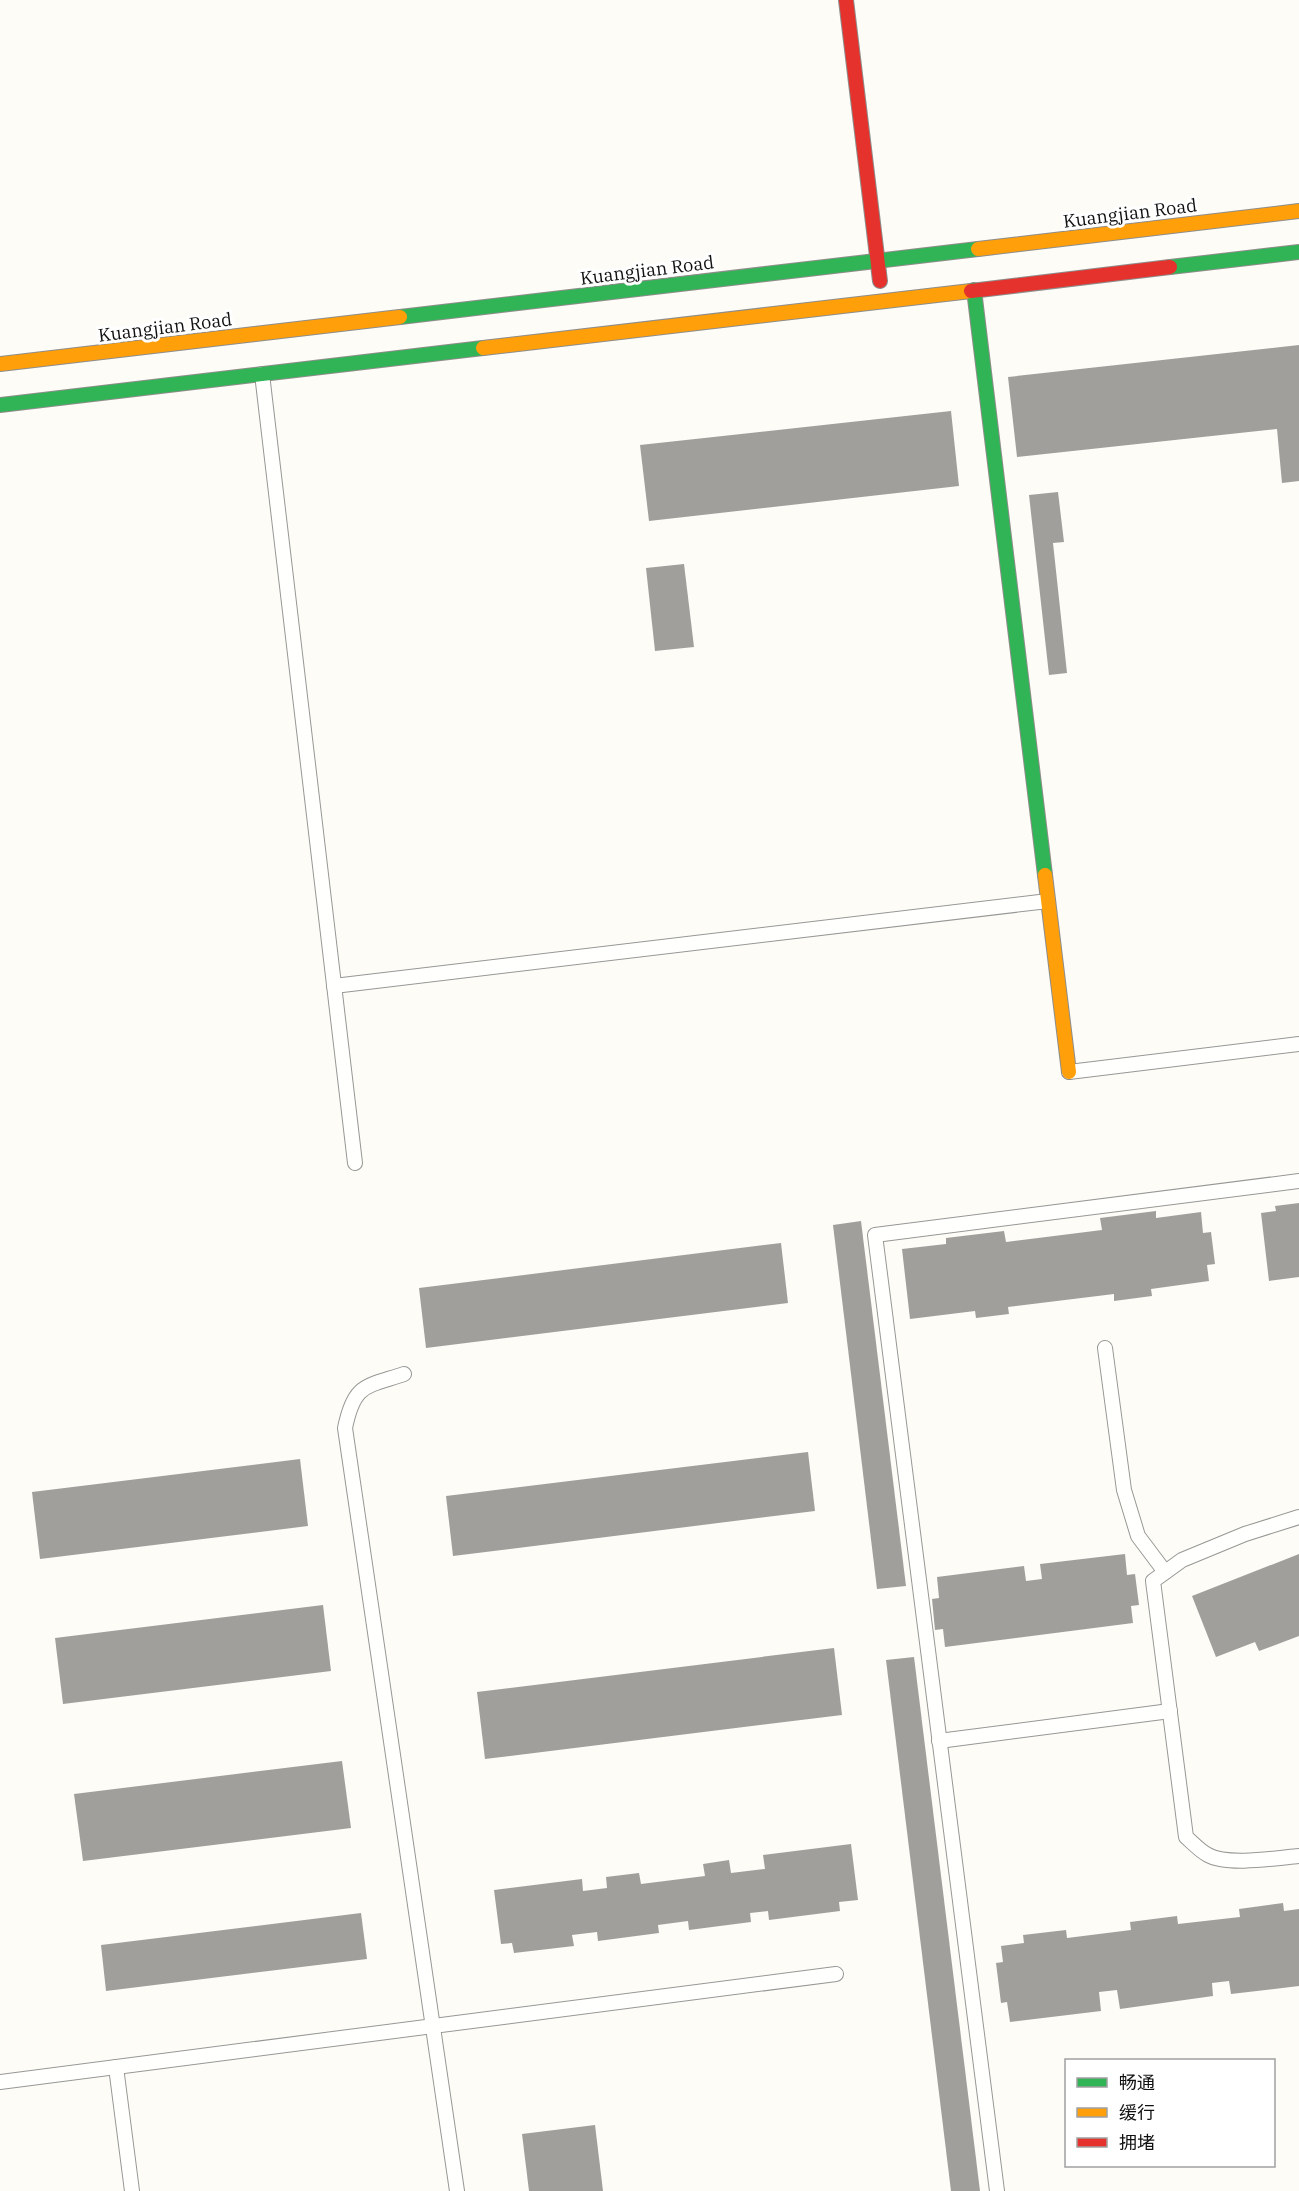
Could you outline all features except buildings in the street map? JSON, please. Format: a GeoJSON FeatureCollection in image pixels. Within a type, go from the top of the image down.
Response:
{"type":"FeatureCollection","features":[{"type":"Feature","properties":{"kind":"street"},"geometry":{"type":"LineString","coordinates":[[846,0],[883,301]]}},
{"type":"Feature","properties":{"kind":"street","name":"Kuangjian Road"},"geometry":{"type":"LineString","coordinates":[[0,364],[1299,211]]}},
{"type":"Feature","properties":{"kind":"street"},"geometry":{"type":"LineString","coordinates":[[0,405],[1299,252]]}},
{"type":"Feature","properties":{"kind":"street"},"geometry":{"type":"LineString","coordinates":[[974,290],[1069,1072]]}},
{"type":"Feature","properties":{"kind":"lane"},"geometry":{"type":"LineString","coordinates":[[262,374],[355,1163]]}},
{"type":"Feature","properties":{"kind":"lane"},"geometry":{"type":"LineString","coordinates":[[334,986],[1048,901]]}},
{"type":"Feature","properties":{"kind":"lane"},"geometry":{"type":"LineString","coordinates":[[1069,1072],[1299,1044]]}},
{"type":"Feature","properties":{"kind":"lane"},"geometry":{"type":"LineString","coordinates":[[997,2191],[875,1235],[1299,1180]]}},
{"type":"Feature","properties":{"kind":"lane"},"geometry":{"type":"LineString","coordinates":[[1105,1348],[1124,1490],[1138,1536],[1165,1572]]}},
{"type":"Feature","properties":{"kind":"lane"},"geometry":{"type":"LineString","coordinates":[[404,1374],[363,1388],[350,1406],[345,1428],[457,2191]]}},
{"type":"Feature","properties":{"kind":"lane"},"geometry":{"type":"LineString","coordinates":[[1299,1517],[1182,1560],[1153,1581],[1186,1837],[1209,1856],[1224,1860],[1262,1860],[1299,1856]]}},
{"type":"Feature","properties":{"kind":"lane"},"geometry":{"type":"LineString","coordinates":[[939,1741],[1170,1711]]}},
{"type":"Feature","properties":{"kind":"lane"},"geometry":{"type":"LineString","coordinates":[[0,2082],[836,1974]]}},
{"type":"Feature","properties":{"kind":"lane"},"geometry":{"type":"LineString","coordinates":[[116,2067],[132,2191]]}},
{"type":"Feature","properties":{"kind":"traffic: fast"},"geometry":{"type":"LineString","coordinates":[[400,317],[978,249]]}},
{"type":"Feature","properties":{"kind":"traffic: fast"},"geometry":{"type":"LineString","coordinates":[[1170,267],[1299,252]]}},
{"type":"Feature","properties":{"kind":"traffic: fast"},"geometry":{"type":"LineString","coordinates":[[974,290],[1045,875]]}},
{"type":"Feature","properties":{"kind":"traffic: fast"},"geometry":{"type":"LineString","coordinates":[[0,405],[483,348]]}},
{"type":"Feature","properties":{"kind":"traffic: slow"},"geometry":{"type":"LineString","coordinates":[[978,249],[1299,211]]}},
{"type":"Feature","properties":{"kind":"traffic: slow"},"geometry":{"type":"LineString","coordinates":[[483,348],[971,291]]}},
{"type":"Feature","properties":{"kind":"traffic: slow"},"geometry":{"type":"LineString","coordinates":[[0,364],[400,317]]}},
{"type":"Feature","properties":{"kind":"traffic: slow"},"geometry":{"type":"LineString","coordinates":[[1045,875],[1069,1072]]}},
{"type":"Feature","properties":{"kind":"traffic: jam"},"geometry":{"type":"LineString","coordinates":[[846,0],[880,281]]}},
{"type":"Feature","properties":{"kind":"traffic: jam"},"geometry":{"type":"LineString","coordinates":[[971,291],[1170,267]]}}]}
